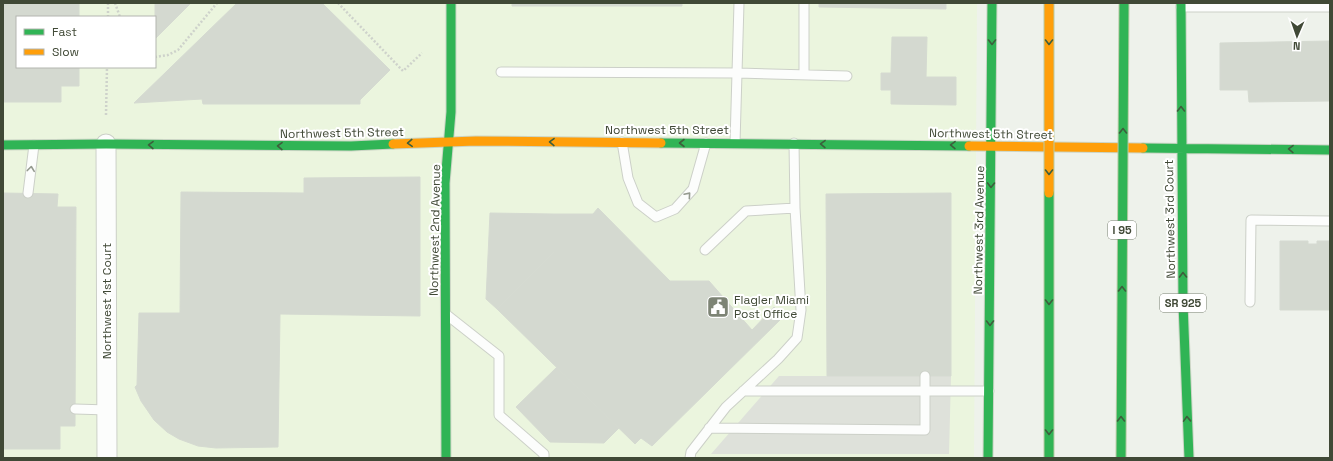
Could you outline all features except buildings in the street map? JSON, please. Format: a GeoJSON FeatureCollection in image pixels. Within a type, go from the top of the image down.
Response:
{"type":"FeatureCollection","features":[{"type":"Feature","properties":{"kind":"main road","name":"Northwest 2nd Avenue"},"geometry":{"type":"LineString","coordinates":[[446,458],[445,183],[451,112],[451,3]]}},
{"type":"Feature","properties":{"kind":"main road","name":"Northwest 3rd Avenue"},"geometry":{"type":"LineString","coordinates":[[988,458],[990,391],[992,3]]}},
{"type":"Feature","properties":{"kind":"main road"},"geometry":{"type":"LineString","coordinates":[[1049,3],[1049,458]]}},
{"type":"Feature","properties":{"kind":"main road","name":"I 95"},"geometry":{"type":"LineString","coordinates":[[1121,458],[1124,3]]}},
{"type":"Feature","properties":{"kind":"main road","name":"Northwest 3rd Court"},"geometry":{"type":"LineString","coordinates":[[1181,5],[1183,303],[1189,458]]}},
{"type":"Feature","properties":{"kind":"main road","name":"Northwest 5th Street"},"geometry":{"type":"LineString","coordinates":[[3,145],[106,144],[351,146],[449,141],[794,143],[1330,150]]}},
{"type":"Feature","properties":{"kind":"street","name":"Northwest 1st Court"},"geometry":{"type":"LineString","coordinates":[[106,144],[107,458]]}},
{"type":"Feature","properties":{"kind":"lane"},"geometry":{"type":"LineString","coordinates":[[734,143],[738,74],[739,3]]}},
{"type":"Feature","properties":{"kind":"lane"},"geometry":{"type":"LineString","coordinates":[[804,3],[804,75]]}},
{"type":"Feature","properties":{"kind":"lane"},"geometry":{"type":"LineString","coordinates":[[1181,5],[1330,7]]}},
{"type":"Feature","properties":{"kind":"lane"},"geometry":{"type":"LineString","coordinates":[[501,72],[847,76]]}},
{"type":"Feature","properties":{"kind":"lane"},"geometry":{"type":"LineString","coordinates":[[622,142],[628,178],[638,203],[656,217],[676,209],[693,189],[706,143]]}},
{"type":"Feature","properties":{"kind":"lane"},"geometry":{"type":"LineString","coordinates":[[690,458],[691,452],[726,407],[778,359],[797,338],[801,310],[795,208],[794,143]]}},
{"type":"Feature","properties":{"kind":"lane"},"geometry":{"type":"LineString","coordinates":[[28,193],[34,145]]}},
{"type":"Feature","properties":{"kind":"lane"},"geometry":{"type":"LineString","coordinates":[[705,250],[746,211],[795,208]]}},
{"type":"Feature","properties":{"kind":"lane"},"geometry":{"type":"LineString","coordinates":[[1250,302],[1251,220],[1330,221]]}},
{"type":"Feature","properties":{"kind":"lane"},"geometry":{"type":"LineString","coordinates":[[446,314],[499,356],[499,415],[544,454],[544,458]]}},
{"type":"Feature","properties":{"kind":"lane"},"geometry":{"type":"LineString","coordinates":[[709,428],[925,430],[925,376]]}},
{"type":"Feature","properties":{"kind":"lane"},"geometry":{"type":"LineString","coordinates":[[743,392],[990,391]]}},
{"type":"Feature","properties":{"kind":"lane"},"geometry":{"type":"LineString","coordinates":[[75,409],[108,410]]}},
{"type":"Feature","properties":{"kind":"path"},"geometry":{"type":"LineString","coordinates":[[108,3],[108,16]]}},
{"type":"Feature","properties":{"kind":"path"},"geometry":{"type":"LineString","coordinates":[[115,3],[120,16]]}},
{"type":"Feature","properties":{"kind":"path"},"geometry":{"type":"LineString","coordinates":[[156,57],[168,55],[178,50],[217,3]]}},
{"type":"Feature","properties":{"kind":"path"},"geometry":{"type":"LineString","coordinates":[[338,3],[403,71],[422,53]]}},
{"type":"Feature","properties":{"kind":"path"},"geometry":{"type":"LineString","coordinates":[[106,115],[107,68]]}},
{"type":"Feature","properties":{"kind":"shaded area"},"geometry":{"type":"Polygon","coordinates":[[[3,3],[977,3],[974,458],[3,458],[3,3]]]}},
{"type":"Feature","properties":{"kind":"shaded area"},"geometry":{"type":"Polygon","coordinates":[[[779,376],[951,376],[949,454],[711,454],[779,376]]]}},
{"type":"Feature","properties":{"kind":"traffic: fast"},"geometry":{"type":"LineString","coordinates":[[446,458],[445,183],[451,112],[451,3]]}},
{"type":"Feature","properties":{"kind":"traffic: fast"},"geometry":{"type":"LineString","coordinates":[[988,458],[992,3]]}},
{"type":"Feature","properties":{"kind":"traffic: fast"},"geometry":{"type":"LineString","coordinates":[[1121,458],[1124,3]]}},
{"type":"Feature","properties":{"kind":"traffic: fast"},"geometry":{"type":"LineString","coordinates":[[1181,3],[1183,303],[1189,458]]}},
{"type":"Feature","properties":{"kind":"traffic: fast"},"geometry":{"type":"LineString","coordinates":[[661,143],[969,146]]}},
{"type":"Feature","properties":{"kind":"traffic: fast"},"geometry":{"type":"LineString","coordinates":[[3,145],[106,144],[351,146],[393,144]]}},
{"type":"Feature","properties":{"kind":"traffic: fast"},"geometry":{"type":"LineString","coordinates":[[1143,148],[1330,150]]}},
{"type":"Feature","properties":{"kind":"traffic: fast"},"geometry":{"type":"LineString","coordinates":[[1049,193],[1049,458]]}},
{"type":"Feature","properties":{"kind":"traffic: slow"},"geometry":{"type":"LineString","coordinates":[[1049,3],[1049,193]]}},
{"type":"Feature","properties":{"kind":"traffic: slow"},"geometry":{"type":"LineString","coordinates":[[393,144],[476,141],[661,143]]}},
{"type":"Feature","properties":{"kind":"traffic: slow"},"geometry":{"type":"LineString","coordinates":[[969,146],[1143,148]]}},
{"type":"Feature","properties":{"kind":"place","name":"Flagler Miami Post Office"},"geometry":{"type":"Point","coordinates":[718,307]}}]}
